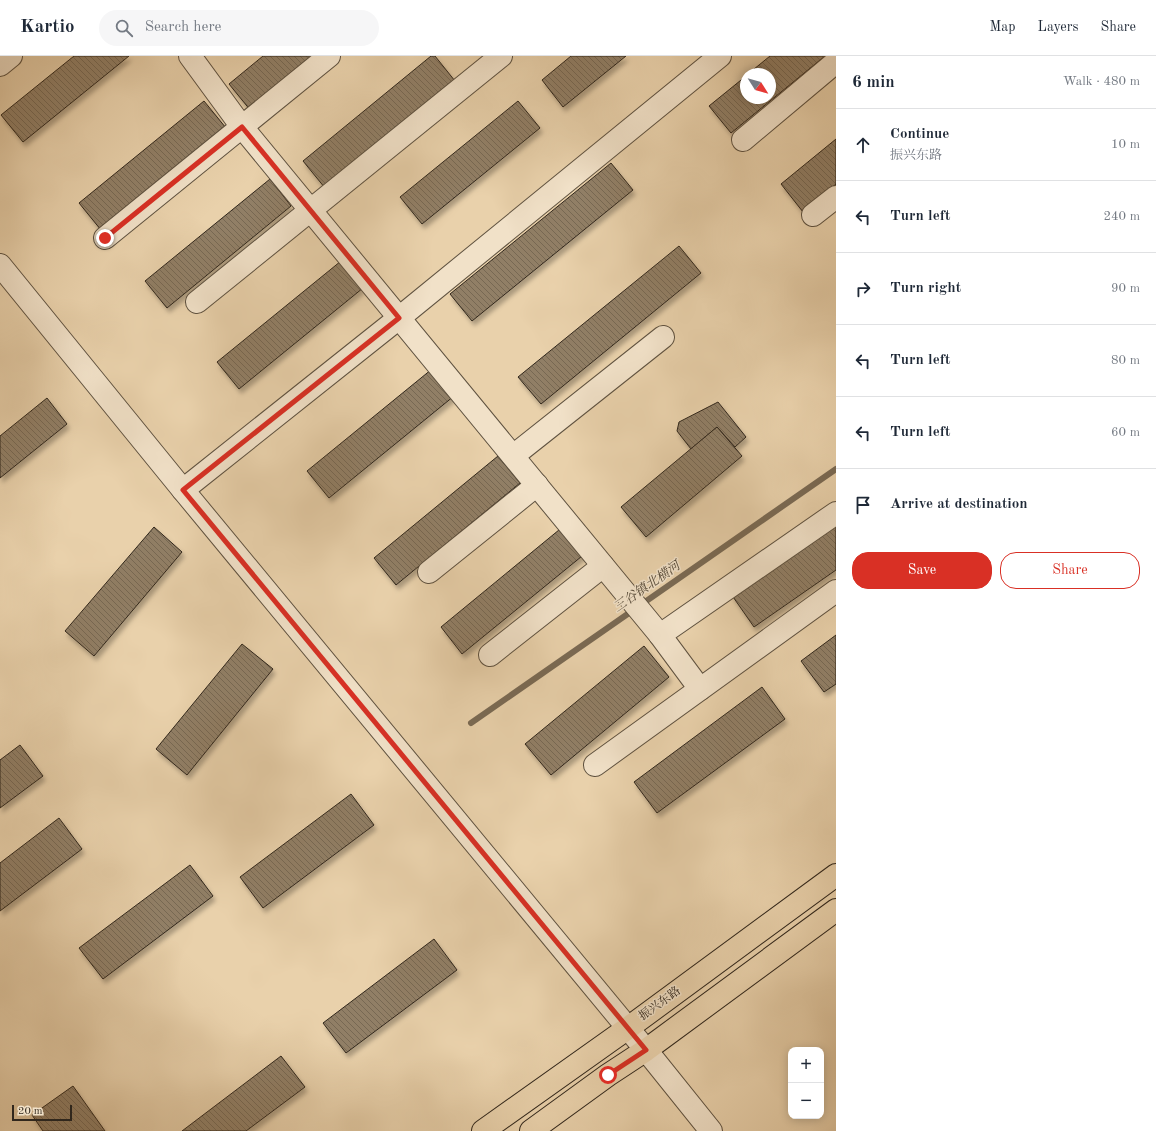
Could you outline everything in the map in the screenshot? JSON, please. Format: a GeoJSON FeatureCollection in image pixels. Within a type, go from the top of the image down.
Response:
{"type":"FeatureCollection","features":[{"type":"Feature","properties":{"kind":"main road","name":"振兴东路"},"geometry":{"type":"LineString","coordinates":[[483,1131],[628,1028],[836,875]]}},
{"type":"Feature","properties":{"kind":"main road"},"geometry":{"type":"LineString","coordinates":[[531,1131],[608,1075],[646,1050],[836,910]]}},
{"type":"Feature","properties":{"kind":"street"},"geometry":{"type":"LineString","coordinates":[[0,65],[11,56]]}},
{"type":"Feature","properties":{"kind":"street"},"geometry":{"type":"LineString","coordinates":[[190,56],[242,127],[660,635],[700,689]]}},
{"type":"Feature","properties":{"kind":"street"},"geometry":{"type":"LineString","coordinates":[[105,238],[329,56]]}},
{"type":"Feature","properties":{"kind":"street"},"geometry":{"type":"LineString","coordinates":[[197,302],[501,56]]}},
{"type":"Feature","properties":{"kind":"street"},"geometry":{"type":"LineString","coordinates":[[183,490],[399,318],[720,56]]}},
{"type":"Feature","properties":{"kind":"street"},"geometry":{"type":"LineString","coordinates":[[743,140],[836,62]]}},
{"type":"Feature","properties":{"kind":"street"},"geometry":{"type":"LineString","coordinates":[[813,215],[836,197]]}},
{"type":"Feature","properties":{"kind":"street"},"geometry":{"type":"LineString","coordinates":[[0,265],[183,490],[628,1028],[711,1131]]}},
{"type":"Feature","properties":{"kind":"street"},"geometry":{"type":"LineString","coordinates":[[513,456],[663,337]]}},
{"type":"Feature","properties":{"kind":"street"},"geometry":{"type":"LineString","coordinates":[[429,572],[537,485]]}},
{"type":"Feature","properties":{"kind":"street"},"geometry":{"type":"LineString","coordinates":[[660,635],[836,513]]}},
{"type":"Feature","properties":{"kind":"street"},"geometry":{"type":"LineString","coordinates":[[490,656],[603,566]]}},
{"type":"Feature","properties":{"kind":"street"},"geometry":{"type":"LineString","coordinates":[[595,765],[836,591]]}},
{"type":"Feature","properties":{"kind":"building"},"geometry":{"type":"Polygon","coordinates":[[[74,56],[129,56],[23,142],[1,115],[74,56]]]}},
{"type":"Feature","properties":{"kind":"building"},"geometry":{"type":"Polygon","coordinates":[[[263,56],[318,56],[251,111],[229,84],[263,56]]]}},
{"type":"Feature","properties":{"kind":"building"},"geometry":{"type":"Polygon","coordinates":[[[431,56],[435,56],[455,81],[325,188],[303,161],[431,56]]]}},
{"type":"Feature","properties":{"kind":"building"},"geometry":{"type":"Polygon","coordinates":[[[571,56],[626,56],[563,107],[542,80],[571,56]]]}},
{"type":"Feature","properties":{"kind":"building"},"geometry":{"type":"Polygon","coordinates":[[[770,56],[825,56],[776,96],[776,68],[755,68],[770,56]]]}},
{"type":"Feature","properties":{"kind":"building"},"geometry":{"type":"Polygon","coordinates":[[[740,81],[740,104],[766,104],[731,133],[709,106],[740,81]]]}},
{"type":"Feature","properties":{"kind":"building"},"geometry":{"type":"Polygon","coordinates":[[[204,101],[226,128],[101,230],[79,203],[204,101]]]}},
{"type":"Feature","properties":{"kind":"building"},"geometry":{"type":"Polygon","coordinates":[[[518,101],[540,128],[422,224],[400,197],[518,101]]]}},
{"type":"Feature","properties":{"kind":"building"},"geometry":{"type":"Polygon","coordinates":[[[836,139],[836,184],[803,212],[781,184],[836,139]]]}},
{"type":"Feature","properties":{"kind":"building"},"geometry":{"type":"Polygon","coordinates":[[[611,163],[633,190],[472,321],[450,294],[611,163]]]}},
{"type":"Feature","properties":{"kind":"building"},"geometry":{"type":"Polygon","coordinates":[[[270,179],[291,206],[167,308],[145,281],[270,179]]]}},
{"type":"Feature","properties":{"kind":"building"},"geometry":{"type":"Polygon","coordinates":[[[679,246],[701,273],[541,404],[518,377],[679,246]]]}},
{"type":"Feature","properties":{"kind":"building"},"geometry":{"type":"Polygon","coordinates":[[[341,261],[363,288],[239,389],[217,362],[341,261]]]}},
{"type":"Feature","properties":{"kind":"building"},"geometry":{"type":"Polygon","coordinates":[[[432,369],[454,396],[329,498],[307,471],[432,369]]]}},
{"type":"Feature","properties":{"kind":"building"},"geometry":{"type":"Polygon","coordinates":[[[47,398],[67,424],[0,478],[0,436],[47,398]]]}},
{"type":"Feature","properties":{"kind":"building"},"geometry":{"type":"Polygon","coordinates":[[[718,402],[746,437],[735,447],[717,427],[691,449],[677,431],[679,422],[718,402]]]}},
{"type":"Feature","properties":{"kind":"building"},"geometry":{"type":"Polygon","coordinates":[[[717,427],[742,456],[646,537],[621,507],[717,427]]]}},
{"type":"Feature","properties":{"kind":"building"},"geometry":{"type":"Polygon","coordinates":[[[498,456],[520,483],[396,585],[374,558],[498,456]]]}},
{"type":"Feature","properties":{"kind":"building"},"geometry":{"type":"Polygon","coordinates":[[[836,521],[836,570],[754,627],[731,594],[836,521]]]}},
{"type":"Feature","properties":{"kind":"building"},"geometry":{"type":"Polygon","coordinates":[[[565,525],[587,552],[462,654],[441,627],[565,525]]]}},
{"type":"Feature","properties":{"kind":"building"},"geometry":{"type":"Polygon","coordinates":[[[154,527],[182,552],[94,656],[65,631],[154,527]]]}},
{"type":"Feature","properties":{"kind":"building"},"geometry":{"type":"Polygon","coordinates":[[[836,635],[836,684],[824,692],[801,661],[836,635]]]}},
{"type":"Feature","properties":{"kind":"building"},"geometry":{"type":"Polygon","coordinates":[[[242,644],[273,669],[187,775],[156,749],[242,644]]]}},
{"type":"Feature","properties":{"kind":"building"},"geometry":{"type":"Polygon","coordinates":[[[644,646],[669,677],[551,775],[525,744],[644,646]]]}},
{"type":"Feature","properties":{"kind":"building"},"geometry":{"type":"Polygon","coordinates":[[[762,687],[785,719],[657,813],[634,782],[762,687]]]}},
{"type":"Feature","properties":{"kind":"building"},"geometry":{"type":"Polygon","coordinates":[[[20,745],[43,776],[0,808],[0,760],[20,745]]]}},
{"type":"Feature","properties":{"kind":"building"},"geometry":{"type":"Polygon","coordinates":[[[351,794],[374,825],[263,908],[240,877],[351,794]]]}},
{"type":"Feature","properties":{"kind":"building"},"geometry":{"type":"Polygon","coordinates":[[[59,818],[82,849],[0,911],[0,863],[59,818]]]}},
{"type":"Feature","properties":{"kind":"building"},"geometry":{"type":"Polygon","coordinates":[[[190,865],[213,896],[103,979],[79,948],[190,865]]]}},
{"type":"Feature","properties":{"kind":"building"},"geometry":{"type":"Polygon","coordinates":[[[434,939],[457,970],[346,1053],[323,1023],[434,939]]]}},
{"type":"Feature","properties":{"kind":"building"},"geometry":{"type":"Polygon","coordinates":[[[281,1056],[305,1087],[246,1131],[182,1131],[281,1056]]]}},
{"type":"Feature","properties":{"kind":"building"},"geometry":{"type":"Polygon","coordinates":[[[73,1086],[105,1131],[43,1131],[32,1115],[73,1086]]]}},
{"type":"Feature","properties":{"kind":"waterway","name":"三谷镇北横河"},"geometry":{"type":"LineString","coordinates":[[471,723],[836,469]]}},
{"type":"Feature","properties":{"kind":"route"},"geometry":{"type":"LineString","coordinates":[[105,238],[242,127],[399,318],[183,490],[646,1050],[608,1075]]}}]}
